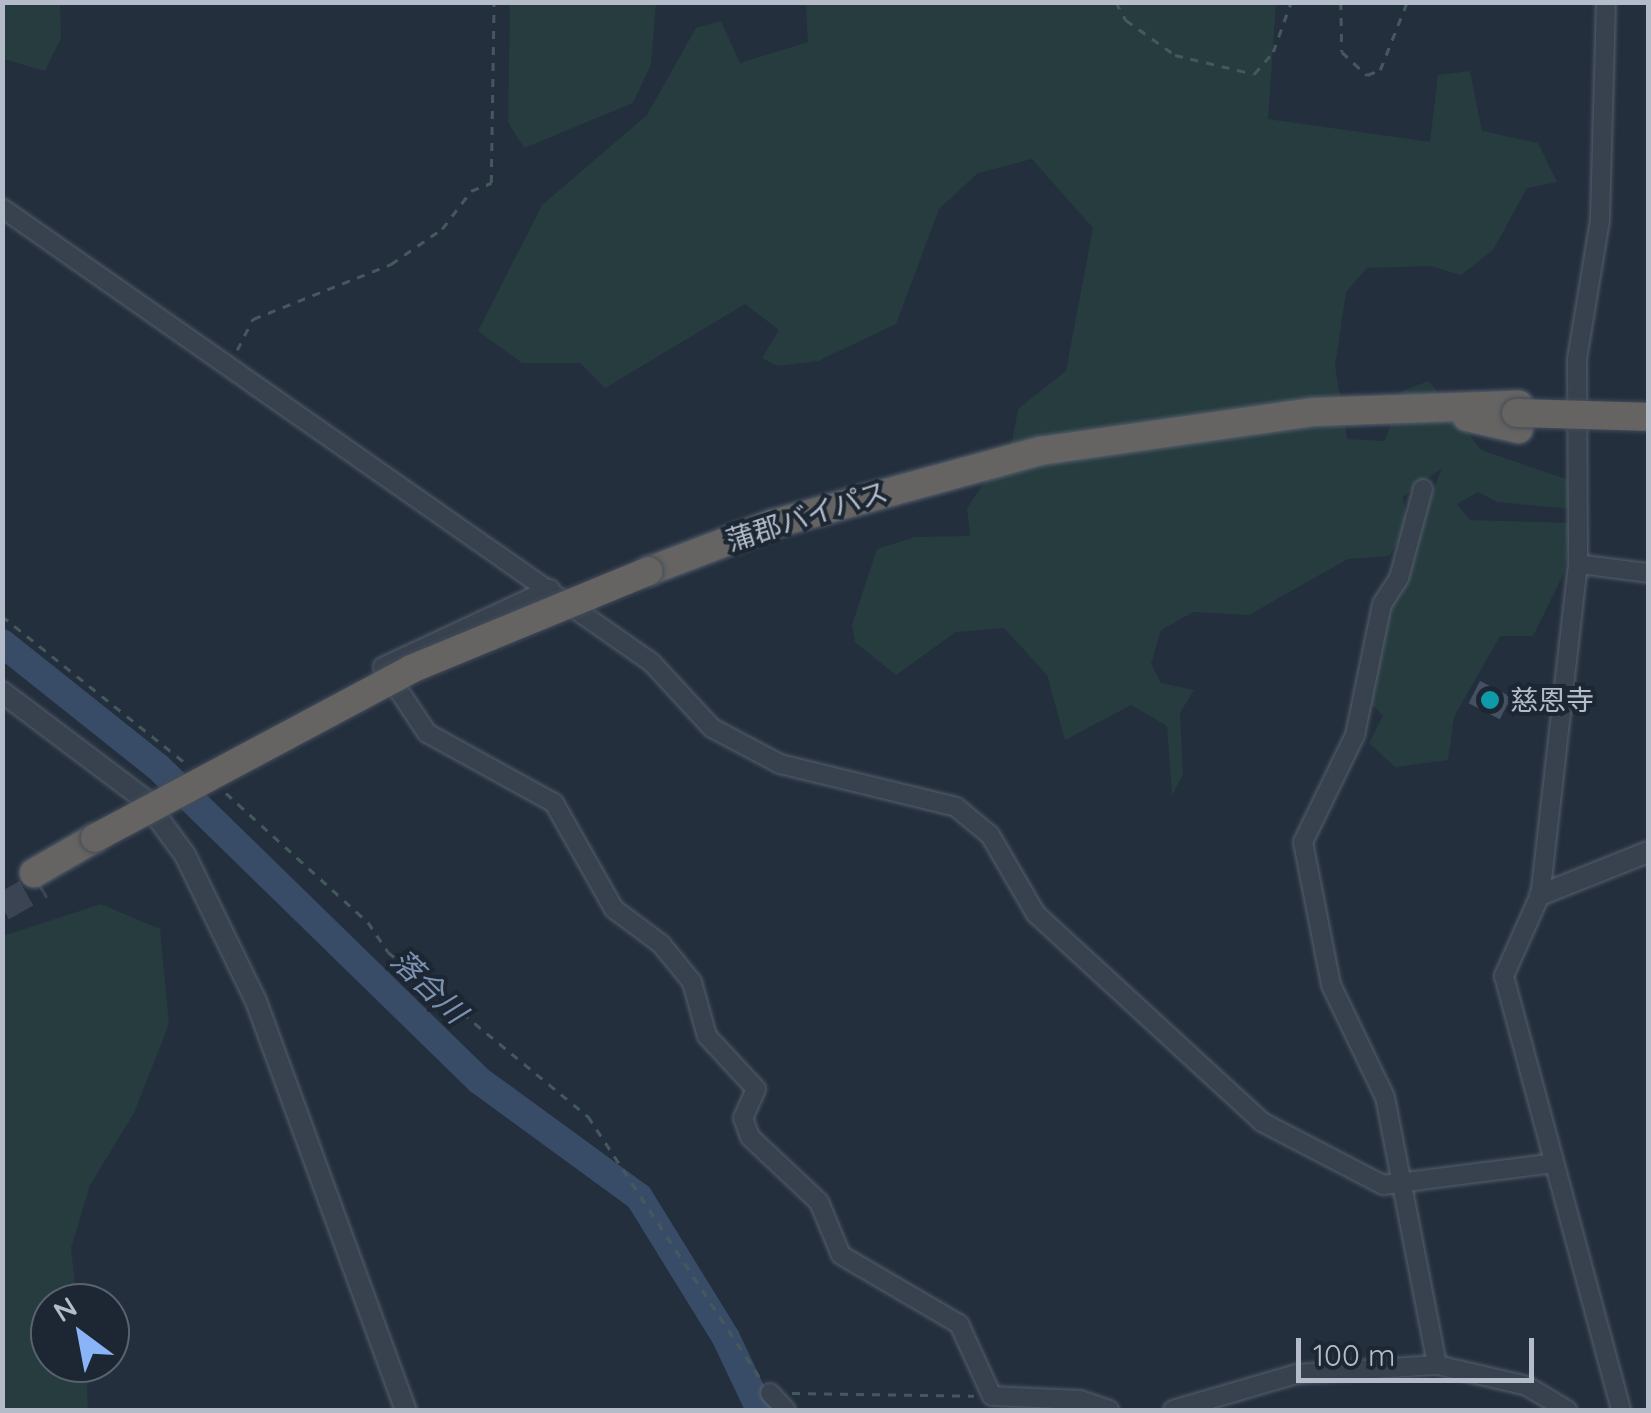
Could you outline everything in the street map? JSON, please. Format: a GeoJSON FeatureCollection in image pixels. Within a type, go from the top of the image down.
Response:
{"type":"FeatureCollection","features":[{"type":"Feature","properties":{"kind":"highway"},"geometry":{"type":"LineString","coordinates":[[1519,410],[1648,398]]}},
{"type":"Feature","properties":{"kind":"highway","name":"蒲郡バイパス"},"geometry":{"type":"LineString","coordinates":[[38,879],[411,669],[790,519],[1040,451],[1191,426],[1420,406],[1519,410]]}},
{"type":"Feature","properties":{"kind":"highway"},"geometry":{"type":"LineString","coordinates":[[1519,410],[1648,408]]}},
{"type":"Feature","properties":{"kind":"highway"},"geometry":{"type":"LineString","coordinates":[[1519,410],[1648,416]]}},
{"type":"Feature","properties":{"kind":"highway"},"geometry":{"type":"LineString","coordinates":[[1519,410],[1648,435]]}},
{"type":"Feature","properties":{"kind":"highway","name":"蒲郡バイパス"},"geometry":{"type":"LineString","coordinates":[[651,575],[804,526],[1046,462],[1196,436],[1519,410]]}},
{"type":"Feature","properties":{"kind":"street"},"geometry":{"type":"LineString","coordinates":[[1606,2],[1600,220],[1577,359],[1578,564],[1540,894],[1504,976],[1621,1410]]}},
{"type":"Feature","properties":{"kind":"street"},"geometry":{"type":"LineString","coordinates":[[2,208],[652,663],[712,728],[780,764],[956,807],[990,835],[1036,914],[1262,1122],[1382,1184],[1554,1163]]}},
{"type":"Feature","properties":{"kind":"street"},"geometry":{"type":"LineString","coordinates":[[1423,489],[1408,553],[1382,604],[1354,735],[1303,842],[1331,986],[1376,1066],[1404,1182],[1437,1365]]}},
{"type":"Feature","properties":{"kind":"street"},"geometry":{"type":"LineString","coordinates":[[1578,564],[1648,573]]}},
{"type":"Feature","properties":{"kind":"street"},"geometry":{"type":"LineString","coordinates":[[550,589],[383,667],[427,733],[554,803],[614,909],[660,944],[692,982],[707,1036],[756,1089],[743,1118],[750,1137],[820,1202],[841,1255],[959,1324],[992,1396],[1109,1410]]}},
{"type":"Feature","properties":{"kind":"street"},"geometry":{"type":"LineString","coordinates":[[2,692],[144,799],[185,855],[256,1001],[406,1410]]}},
{"type":"Feature","properties":{"kind":"street"},"geometry":{"type":"LineString","coordinates":[[1540,894],[1648,852]]}},
{"type":"Feature","properties":{"kind":"street"},"geometry":{"type":"LineString","coordinates":[[1173,1410],[1296,1374],[1437,1365],[1527,1386],[1566,1410]]}},
{"type":"Feature","properties":{"kind":"street"},"geometry":{"type":"LineString","coordinates":[[770,1393],[786,1410]]}},
{"type":"Feature","properties":{"kind":"path"},"geometry":{"type":"LineString","coordinates":[[229,366],[253,320],[391,264],[442,229],[472,190],[491,183],[494,2]]}},
{"type":"Feature","properties":{"kind":"path"},"geometry":{"type":"LineString","coordinates":[[1116,2],[1126,20],[1175,55],[1254,74],[1273,52],[1291,2]]}},
{"type":"Feature","properties":{"kind":"path"},"geometry":{"type":"LineString","coordinates":[[1342,2],[1342,52],[1367,75],[1380,70],[1407,2]]}},
{"type":"Feature","properties":{"kind":"path"},"geometry":{"type":"LineString","coordinates":[[2,616],[197,772]]}},
{"type":"Feature","properties":{"kind":"path"},"geometry":{"type":"LineString","coordinates":[[213,783],[368,922],[388,952],[588,1116],[770,1393],[992,1396]]}},
{"type":"Feature","properties":{"kind":"green space"},"geometry":{"type":"Polygon","coordinates":[[[2,3],[60,3],[61,38],[45,71],[4,59],[2,3]]]}},
{"type":"Feature","properties":{"kind":"green space"},"geometry":{"type":"Polygon","coordinates":[[[510,3],[656,3],[651,64],[633,103],[524,148],[508,122],[510,3]]]}},
{"type":"Feature","properties":{"kind":"green space"},"geometry":{"type":"Polygon","coordinates":[[[806,3],[1276,3],[1268,119],[1430,142],[1438,75],[1470,71],[1482,131],[1538,143],[1557,182],[1527,188],[1493,250],[1461,275],[1431,266],[1367,268],[1346,292],[1335,366],[1347,439],[1385,441],[1402,391],[1429,381],[1481,450],[1572,481],[1574,509],[1497,502],[1478,492],[1457,504],[1470,520],[1573,523],[1564,573],[1533,636],[1500,636],[1454,717],[1448,760],[1395,767],[1369,743],[1383,716],[1369,701],[1389,608],[1442,468],[1403,497],[1408,529],[1389,556],[1348,559],[1249,615],[1193,612],[1161,630],[1151,664],[1161,683],[1194,690],[1180,713],[1183,774],[1172,795],[1167,726],[1131,705],[1065,740],[1047,675],[1004,628],[956,632],[896,675],[855,642],[852,625],[877,549],[915,537],[970,536],[967,508],[1012,442],[1018,409],[1066,371],[1093,228],[1032,159],[978,173],[939,209],[896,324],[818,361],[777,366],[762,358],[779,330],[745,304],[605,388],[580,363],[522,363],[478,331],[542,205],[647,115],[696,28],[721,21],[740,63],[808,42],[806,3]]]}},
{"type":"Feature","properties":{"kind":"green space"},"geometry":{"type":"Polygon","coordinates":[[[101,904],[160,929],[169,1024],[134,1113],[90,1185],[71,1248],[75,1283],[30,1283],[30,1383],[87,1383],[88,1410],[3,1410],[3,936],[101,904]]]}},
{"type":"Feature","properties":{"kind":"building","name":"慈恩寺"},"geometry":{"type":"Polygon","coordinates":[[[1480,681],[1511,697],[1500,719],[1469,703],[1480,681]]]}},
{"type":"Feature","properties":{"kind":"waterway","name":"落合川"},"geometry":{"type":"LineString","coordinates":[[2,643],[158,767],[480,1081],[639,1197],[726,1338],[760,1410]]}},
{"type":"Feature","properties":{"kind":"tunnel"},"geometry":{"type":"LineString","coordinates":[[2,907],[41,885]]}},
{"type":"Feature","properties":{"kind":"place","name":"慈恩寺"},"geometry":{"type":"Point","coordinates":[1490,700]}}]}
